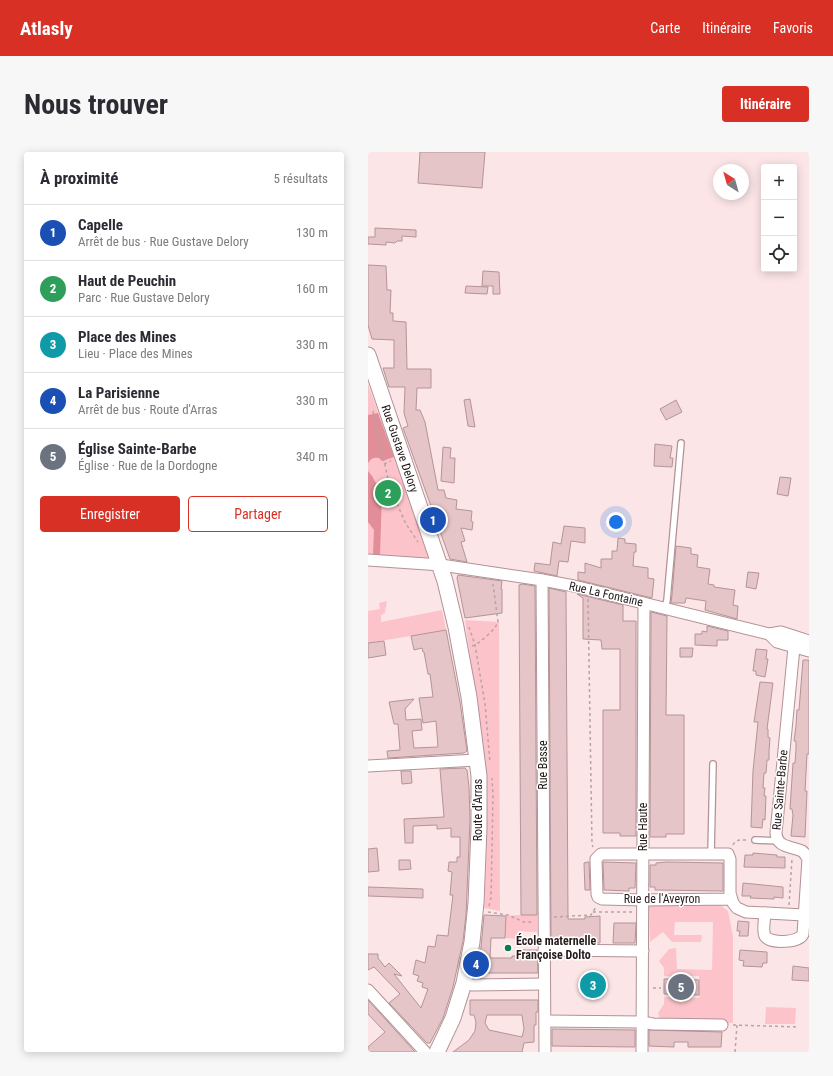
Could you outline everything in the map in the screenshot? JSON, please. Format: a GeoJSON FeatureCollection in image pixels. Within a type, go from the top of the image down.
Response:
{"type":"FeatureCollection","features":[{"type":"Feature","properties":{"kind":"main road","name":"Rue Gustave Delory"},"geometry":{"type":"LineString","coordinates":[[368,355],[441,565]]}},
{"type":"Feature","properties":{"kind":"main road","name":"Route d'Arras"},"geometry":{"type":"LineString","coordinates":[[437,1052],[453,1018],[464,982],[472,942],[476,903],[479,828],[479,776],[470,697],[441,565]]}},
{"type":"Feature","properties":{"kind":"street","name":"Rue La Fontaine"},"geometry":{"type":"LineString","coordinates":[[368,560],[441,565],[542,580],[770,634],[777,642],[809,641]]}},
{"type":"Feature","properties":{"kind":"street","name":"Rue Basse"},"geometry":{"type":"LineString","coordinates":[[542,580],[545,1021]]}},
{"type":"Feature","properties":{"kind":"street","name":"Rue Haute"},"geometry":{"type":"LineString","coordinates":[[642,1052],[644,912],[644,603]]}},
{"type":"Feature","properties":{"kind":"street","name":"Rue La Fontaine"},"geometry":{"type":"LineString","coordinates":[[795,642],[809,651]]}},
{"type":"Feature","properties":{"kind":"street","name":"Rue Sainte-Barbe"},"geometry":{"type":"LineString","coordinates":[[765,913],[765,936],[771,940],[794,941],[802,938],[808,859],[804,853],[783,845],[776,836],[795,642]]}},
{"type":"Feature","properties":{"kind":"street"},"geometry":{"type":"LineString","coordinates":[[368,766],[477,760]]}},
{"type":"Feature","properties":{"kind":"street"},"geometry":{"type":"LineString","coordinates":[[599,896],[596,859],[601,854],[726,854],[729,855],[731,899],[737,908],[741,910],[765,913],[804,915]]}},
{"type":"Feature","properties":{"kind":"street","name":"Rue de l'Aveyron"},"geometry":{"type":"LineString","coordinates":[[599,896],[644,900],[731,899]]}},
{"type":"Feature","properties":{"kind":"street"},"geometry":{"type":"LineString","coordinates":[[544,950],[643,951]]}},
{"type":"Feature","properties":{"kind":"street"},"geometry":{"type":"LineString","coordinates":[[464,982],[472,984],[544,984]]}},
{"type":"Feature","properties":{"kind":"street"},"geometry":{"type":"LineString","coordinates":[[368,990],[425,1052]]}},
{"type":"Feature","properties":{"kind":"street"},"geometry":{"type":"LineString","coordinates":[[545,1052],[545,1021],[722,1025]]}},
{"type":"Feature","properties":{"kind":"lane"},"geometry":{"type":"LineString","coordinates":[[665,608],[667,600],[681,444]]}},
{"type":"Feature","properties":{"kind":"lane"},"geometry":{"type":"LineString","coordinates":[[711,854],[713,764]]}},
{"type":"Feature","properties":{"kind":"lane"},"geometry":{"type":"LineString","coordinates":[[755,840],[779,841]]}},
{"type":"Feature","properties":{"kind":"path"},"geometry":{"type":"LineString","coordinates":[[372,407],[390,488],[406,524],[421,546]]}},
{"type":"Feature","properties":{"kind":"path"},"geometry":{"type":"LineString","coordinates":[[460,648],[477,645],[483,638],[493,632],[497,626],[498,622],[492,573]]}},
{"type":"Feature","properties":{"kind":"path"},"geometry":{"type":"LineString","coordinates":[[588,590],[592,844],[598,856]]}},
{"type":"Feature","properties":{"kind":"path"},"geometry":{"type":"LineString","coordinates":[[729,855],[735,841],[755,840]]}},
{"type":"Feature","properties":{"kind":"path"},"geometry":{"type":"LineString","coordinates":[[788,914],[792,849]]}},
{"type":"Feature","properties":{"kind":"path"},"geometry":{"type":"LineString","coordinates":[[476,903],[483,904],[483,910],[508,915],[524,922],[591,915],[599,896]]}},
{"type":"Feature","properties":{"kind":"path"},"geometry":{"type":"LineString","coordinates":[[593,912],[644,912]]}},
{"type":"Feature","properties":{"kind":"path"},"geometry":{"type":"LineString","coordinates":[[722,1025],[799,1027]]}},
{"type":"Feature","properties":{"kind":"path"},"geometry":{"type":"LineString","coordinates":[[735,1052],[737,1025]]}},
{"type":"Feature","properties":{"kind":"shaded area"},"geometry":{"type":"Polygon","coordinates":[[[368,384],[395,460],[431,552],[429,558],[368,555],[368,384]]]}},
{"type":"Feature","properties":{"kind":"shaded area"},"geometry":{"type":"Polygon","coordinates":[[[378,413],[394,457],[382,461],[379,458],[374,458],[368,463],[368,415],[378,413]]]}},
{"type":"Feature","properties":{"kind":"shaded area"},"geometry":{"type":"Polygon","coordinates":[[[368,471],[382,494],[380,555],[373,555],[374,530],[368,522],[368,471]]]}},
{"type":"Feature","properties":{"kind":"shaded area"},"geometry":{"type":"Polygon","coordinates":[[[387,601],[385,613],[381,615],[381,622],[442,610],[446,630],[368,643],[368,611],[380,609],[379,603],[387,601]]]}},
{"type":"Feature","properties":{"kind":"shaded area"},"geometry":{"type":"Polygon","coordinates":[[[465,620],[499,622],[500,911],[484,908],[487,838],[487,777],[465,620]]]}},
{"type":"Feature","properties":{"kind":"shaded area"},"geometry":{"type":"Polygon","coordinates":[[[649,905],[720,905],[728,911],[733,936],[733,1023],[664,1022],[660,1020],[658,1013],[664,1004],[664,997],[699,998],[699,976],[664,976],[664,968],[659,961],[669,949],[676,948],[677,969],[712,970],[713,922],[675,922],[674,935],[702,935],[701,942],[672,942],[663,932],[650,942],[649,905]]]}},
{"type":"Feature","properties":{"kind":"shaded area"},"geometry":{"type":"Polygon","coordinates":[[[537,915],[537,932],[518,931],[517,939],[505,938],[506,916],[537,915]]]}},
{"type":"Feature","properties":{"kind":"shaded area"},"geometry":{"type":"Polygon","coordinates":[[[766,1007],[796,1008],[795,1024],[765,1024],[766,1007]]]}},
{"type":"Feature","properties":{"kind":"building"},"geometry":{"type":"Polygon","coordinates":[[[420,152],[485,152],[482,188],[418,183],[420,152]]]}},
{"type":"Feature","properties":{"kind":"building"},"geometry":{"type":"Polygon","coordinates":[[[375,228],[416,230],[416,237],[402,236],[402,241],[397,241],[395,243],[386,242],[386,245],[368,244],[368,237],[375,237],[375,228]]]}},
{"type":"Feature","properties":{"kind":"building"},"geometry":{"type":"Polygon","coordinates":[[[368,265],[386,266],[387,290],[391,290],[390,313],[393,313],[393,321],[406,322],[407,369],[431,369],[431,388],[417,388],[416,410],[420,410],[425,422],[438,490],[444,490],[446,498],[457,500],[456,509],[472,511],[472,530],[461,528],[465,541],[461,542],[467,562],[450,559],[403,428],[408,426],[404,413],[405,387],[389,387],[383,368],[394,368],[394,340],[372,339],[368,325],[368,265]]]}},
{"type":"Feature","properties":{"kind":"building"},"geometry":{"type":"Polygon","coordinates":[[[483,271],[499,272],[500,294],[493,294],[493,286],[482,286],[483,271]]]}},
{"type":"Feature","properties":{"kind":"building"},"geometry":{"type":"Polygon","coordinates":[[[466,286],[488,287],[487,294],[465,293],[466,286]]]}},
{"type":"Feature","properties":{"kind":"building"},"geometry":{"type":"Polygon","coordinates":[[[470,399],[475,427],[468,426],[464,400],[470,399]]]}},
{"type":"Feature","properties":{"kind":"building"},"geometry":{"type":"Polygon","coordinates":[[[676,400],[682,412],[666,420],[660,409],[676,400]]]}},
{"type":"Feature","properties":{"kind":"building"},"geometry":{"type":"Polygon","coordinates":[[[655,444],[672,446],[670,458],[673,458],[672,467],[654,466],[655,444]]]}},
{"type":"Feature","properties":{"kind":"building"},"geometry":{"type":"Polygon","coordinates":[[[443,447],[451,448],[450,458],[455,458],[454,483],[441,481],[443,447]]]}},
{"type":"Feature","properties":{"kind":"building"},"geometry":{"type":"Polygon","coordinates":[[[780,477],[791,478],[788,496],[777,494],[780,477]]]}},
{"type":"Feature","properties":{"kind":"building"},"geometry":{"type":"Polygon","coordinates":[[[564,526],[585,528],[585,543],[571,541],[568,562],[559,561],[557,576],[534,571],[535,563],[550,565],[553,542],[561,544],[564,526]]]}},
{"type":"Feature","properties":{"kind":"building"},"geometry":{"type":"Polygon","coordinates":[[[618,538],[625,539],[625,543],[636,544],[633,566],[648,568],[648,578],[654,579],[652,598],[578,580],[578,572],[585,573],[585,563],[601,568],[601,559],[612,559],[612,551],[617,551],[618,538]]]}},
{"type":"Feature","properties":{"kind":"building"},"geometry":{"type":"Polygon","coordinates":[[[676,546],[691,548],[691,554],[698,555],[697,567],[710,569],[708,584],[714,585],[714,587],[735,590],[733,605],[738,606],[737,619],[705,610],[706,601],[686,598],[685,603],[671,603],[676,546]]]}},
{"type":"Feature","properties":{"kind":"building"},"geometry":{"type":"Polygon","coordinates":[[[748,572],[759,573],[756,589],[746,587],[748,572]]]}},
{"type":"Feature","properties":{"kind":"building"},"geometry":{"type":"Polygon","coordinates":[[[458,575],[502,581],[502,613],[465,618],[457,578],[458,575]]]}},
{"type":"Feature","properties":{"kind":"building"},"geometry":{"type":"Polygon","coordinates":[[[519,585],[535,586],[537,915],[521,915],[519,585]]]}},
{"type":"Feature","properties":{"kind":"building"},"geometry":{"type":"Polygon","coordinates":[[[549,588],[566,592],[568,919],[585,919],[585,917],[600,916],[600,943],[551,942],[549,588]]]}},
{"type":"Feature","properties":{"kind":"building"},"geometry":{"type":"Polygon","coordinates":[[[577,594],[623,605],[623,621],[636,621],[636,836],[620,836],[620,833],[603,833],[603,710],[620,710],[620,649],[602,649],[601,640],[583,639],[583,598],[577,594]]]}},
{"type":"Feature","properties":{"kind":"building"},"geometry":{"type":"Polygon","coordinates":[[[651,612],[667,616],[666,715],[684,715],[684,834],[666,834],[666,837],[650,837],[651,612]]]}},
{"type":"Feature","properties":{"kind":"building"},"geometry":{"type":"Polygon","coordinates":[[[707,626],[728,631],[728,640],[717,640],[717,646],[695,645],[695,634],[702,634],[702,631],[707,632],[707,626]]]}},
{"type":"Feature","properties":{"kind":"building"},"geometry":{"type":"Polygon","coordinates":[[[446,630],[460,702],[467,751],[464,753],[388,758],[387,751],[400,750],[398,724],[394,724],[389,702],[414,699],[405,709],[406,720],[421,719],[422,730],[412,731],[414,748],[438,747],[436,721],[423,723],[419,698],[433,697],[430,674],[428,674],[422,648],[414,650],[411,636],[446,630]]]}},
{"type":"Feature","properties":{"kind":"building"},"geometry":{"type":"Polygon","coordinates":[[[384,641],[386,655],[368,658],[368,643],[384,641]]]}},
{"type":"Feature","properties":{"kind":"building"},"geometry":{"type":"Polygon","coordinates":[[[680,648],[693,648],[692,657],[680,657],[680,648]]]}},
{"type":"Feature","properties":{"kind":"building"},"geometry":{"type":"Polygon","coordinates":[[[756,649],[767,650],[766,659],[768,659],[765,677],[756,675],[756,671],[753,671],[756,649]]]}},
{"type":"Feature","properties":{"kind":"building"},"geometry":{"type":"Polygon","coordinates":[[[803,660],[809,660],[809,754],[807,754],[805,791],[807,791],[805,837],[791,836],[793,815],[792,809],[790,809],[793,763],[795,763],[796,749],[796,741],[794,741],[797,710],[799,710],[803,660]]]}},
{"type":"Feature","properties":{"kind":"building"},"geometry":{"type":"Polygon","coordinates":[[[760,682],[773,683],[767,729],[768,737],[770,738],[769,760],[767,760],[766,773],[764,773],[763,788],[765,788],[764,796],[766,796],[765,820],[763,819],[762,828],[751,827],[753,771],[758,722],[754,722],[760,682]]]}},
{"type":"Feature","properties":{"kind":"building"},"geometry":{"type":"Polygon","coordinates":[[[465,768],[467,770],[469,787],[470,820],[466,915],[463,941],[453,987],[443,1018],[430,1043],[427,1043],[389,1003],[400,994],[374,967],[368,970],[368,954],[378,954],[378,958],[385,967],[389,963],[402,976],[394,974],[421,1008],[428,989],[422,987],[423,983],[417,981],[419,976],[413,974],[416,960],[425,963],[428,946],[435,947],[437,935],[448,936],[453,895],[450,895],[452,872],[448,871],[449,862],[457,862],[457,857],[460,857],[460,837],[451,837],[451,828],[437,829],[437,825],[413,826],[413,843],[405,843],[404,819],[444,817],[440,769],[465,768]]]}},
{"type":"Feature","properties":{"kind":"building"},"geometry":{"type":"Polygon","coordinates":[[[401,771],[411,771],[412,783],[402,784],[401,771]]]}},
{"type":"Feature","properties":{"kind":"building"},"geometry":{"type":"Polygon","coordinates":[[[377,848],[379,871],[368,872],[368,849],[377,848]]]}},
{"type":"Feature","properties":{"kind":"building"},"geometry":{"type":"Polygon","coordinates":[[[753,853],[785,857],[785,868],[744,867],[745,855],[753,855],[753,853]]]}},
{"type":"Feature","properties":{"kind":"building"},"geometry":{"type":"Polygon","coordinates":[[[399,860],[410,860],[411,869],[399,870],[399,860]]]}},
{"type":"Feature","properties":{"kind":"building"},"geometry":{"type":"Polygon","coordinates":[[[589,862],[590,890],[585,890],[584,863],[589,862]]]}},
{"type":"Feature","properties":{"kind":"building"},"geometry":{"type":"Polygon","coordinates":[[[603,862],[636,863],[635,888],[629,888],[629,891],[604,890],[603,862]]]}},
{"type":"Feature","properties":{"kind":"building"},"geometry":{"type":"Polygon","coordinates":[[[667,862],[723,863],[723,891],[655,890],[655,887],[650,887],[650,865],[667,862]]]}},
{"type":"Feature","properties":{"kind":"building"},"geometry":{"type":"Polygon","coordinates":[[[743,883],[783,887],[783,898],[750,898],[751,896],[742,896],[743,883]]]}},
{"type":"Feature","properties":{"kind":"building"},"geometry":{"type":"Polygon","coordinates":[[[368,887],[423,889],[423,898],[368,896],[368,887]]]}},
{"type":"Feature","properties":{"kind":"building"},"geometry":{"type":"Polygon","coordinates":[[[484,915],[506,916],[505,938],[491,938],[490,958],[512,958],[512,956],[521,956],[521,950],[537,950],[538,973],[480,973],[480,969],[477,969],[478,958],[480,958],[484,915]]]}},
{"type":"Feature","properties":{"kind":"building"},"geometry":{"type":"Polygon","coordinates":[[[738,921],[749,922],[748,936],[739,936],[740,931],[737,931],[738,921]]]}},
{"type":"Feature","properties":{"kind":"building"},"geometry":{"type":"Polygon","coordinates":[[[614,923],[636,923],[635,943],[613,943],[614,923]]]}},
{"type":"Feature","properties":{"kind":"building"},"geometry":{"type":"Polygon","coordinates":[[[740,950],[767,952],[767,963],[763,963],[762,967],[743,966],[744,961],[739,960],[740,950]]]}},
{"type":"Feature","properties":{"kind":"building"},"geometry":{"type":"Polygon","coordinates":[[[793,966],[809,968],[809,981],[792,980],[793,966]]]}},
{"type":"Feature","properties":{"kind":"building"},"geometry":{"type":"Polygon","coordinates":[[[664,979],[699,980],[699,995],[664,994],[664,979]]]}},
{"type":"Feature","properties":{"kind":"building"},"geometry":{"type":"Polygon","coordinates":[[[368,1000],[415,1052],[368,1052],[368,1047],[385,1032],[368,1014],[368,1000]]]}},
{"type":"Feature","properties":{"kind":"building"},"geometry":{"type":"Polygon","coordinates":[[[470,1000],[538,1000],[536,1025],[534,1025],[534,1042],[524,1043],[522,1052],[453,1052],[469,1040],[475,1031],[476,1022],[474,1015],[470,1015],[470,1000]],[[487,1015],[485,1023],[489,1030],[522,1037],[524,1029],[522,1015],[487,1015]]]}},
{"type":"Feature","properties":{"kind":"building"},"geometry":{"type":"Polygon","coordinates":[[[552,1029],[635,1030],[635,1047],[552,1046],[552,1029]]]}},
{"type":"Feature","properties":{"kind":"building"},"geometry":{"type":"Polygon","coordinates":[[[649,1030],[722,1032],[721,1047],[688,1047],[688,1042],[674,1042],[674,1047],[649,1046],[649,1030]]]}},
{"type":"Feature","properties":{"kind":"place","name":"Haut de Peuchin"},"geometry":{"type":"Point","coordinates":[388,493]}},
{"type":"Feature","properties":{"kind":"place","name":"Capelle"},"geometry":{"type":"Point","coordinates":[433,520]}},
{"type":"Feature","properties":{"kind":"place","name":"École maternelle Françoise Dolto"},"geometry":{"type":"Point","coordinates":[508,948]}},
{"type":"Feature","properties":{"kind":"place","name":"La Parisienne"},"geometry":{"type":"Point","coordinates":[476,964]}},
{"type":"Feature","properties":{"kind":"place","name":"Place des Mines"},"geometry":{"type":"Point","coordinates":[593,985]}},
{"type":"Feature","properties":{"kind":"place","name":"Église Sainte-Barbe"},"geometry":{"type":"Point","coordinates":[681,987]}}]}
